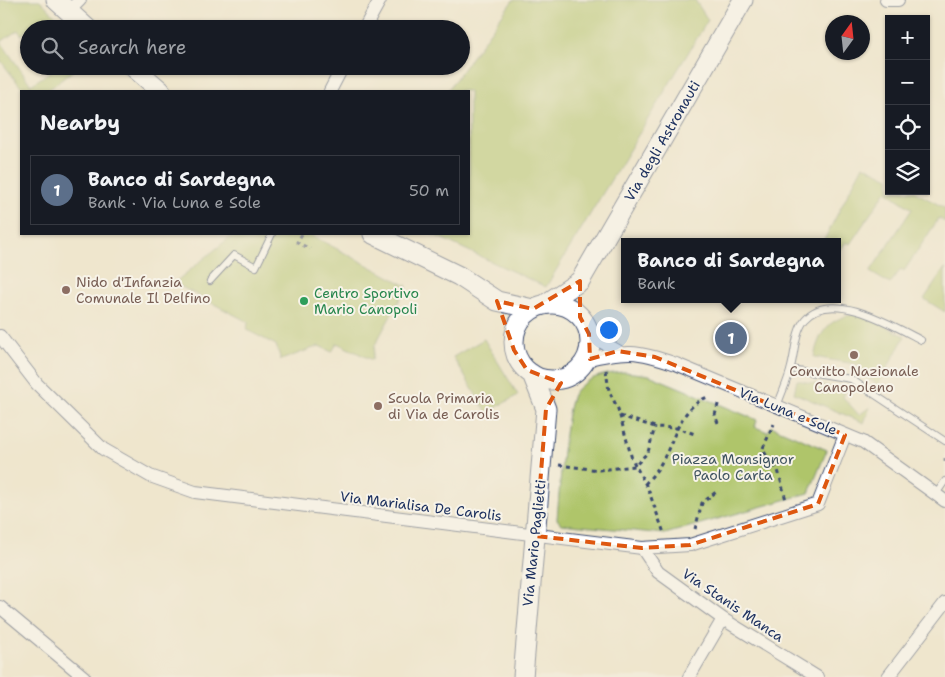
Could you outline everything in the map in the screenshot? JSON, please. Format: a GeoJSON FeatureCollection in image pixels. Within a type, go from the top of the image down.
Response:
{"type":"FeatureCollection","features":[{"type":"Feature","properties":{"kind":"main road","name":"Via degli Astronauti"},"geometry":{"type":"LineString","coordinates":[[538,307],[580,281],[743,0]]}},
{"type":"Feature","properties":{"kind":"main road"},"geometry":{"type":"LineString","coordinates":[[68,4],[81,20]]}},
{"type":"Feature","properties":{"kind":"main road"},"geometry":{"type":"LineString","coordinates":[[142,75],[160,90]]}},
{"type":"Feature","properties":{"kind":"main road"},"geometry":{"type":"LineString","coordinates":[[375,235],[459,276],[497,301],[538,307],[556,304],[567,307],[584,323]]}},
{"type":"Feature","properties":{"kind":"main road"},"geometry":{"type":"LineString","coordinates":[[532,374],[548,380],[565,377],[580,368],[585,360],[590,347],[584,323],[580,281]]}},
{"type":"Feature","properties":{"kind":"main road"},"geometry":{"type":"LineString","coordinates":[[497,301],[514,338]]}},
{"type":"Feature","properties":{"kind":"main road"},"geometry":{"type":"LineString","coordinates":[[538,307],[520,321],[514,338],[514,350],[519,361],[532,374],[546,408]]}},
{"type":"Feature","properties":{"kind":"main road"},"geometry":{"type":"LineString","coordinates":[[546,408],[565,377]]}},
{"type":"Feature","properties":{"kind":"main road","name":"Via Mario Paglietti"},"geometry":{"type":"LineString","coordinates":[[523,677],[546,408]]}},
{"type":"Feature","properties":{"kind":"street"},"geometry":{"type":"LineString","coordinates":[[369,20],[380,0]]}},
{"type":"Feature","properties":{"kind":"street"},"geometry":{"type":"LineString","coordinates":[[886,0],[898,0]]}},
{"type":"Feature","properties":{"kind":"street"},"geometry":{"type":"LineString","coordinates":[[331,90],[338,75]]}},
{"type":"Feature","properties":{"kind":"street","name":"Via Luna e Sole"},"geometry":{"type":"LineString","coordinates":[[584,323],[600,341],[618,352]]}},
{"type":"Feature","properties":{"kind":"street","name":"Via Marialisa De Carolis"},"geometry":{"type":"LineString","coordinates":[[0,336],[37,384],[103,449],[150,476],[195,492],[536,536],[642,548],[690,545],[818,504],[845,435]]}},
{"type":"Feature","properties":{"kind":"street","name":"Via Luna e Sole"},"geometry":{"type":"LineString","coordinates":[[585,360],[618,352],[655,357],[676,364],[863,442],[941,497]]}},
{"type":"Feature","properties":{"kind":"street","name":"Via Stanis Manca"},"geometry":{"type":"LineString","coordinates":[[642,548],[658,572],[724,619],[816,677]]}},
{"type":"Feature","properties":{"kind":"street"},"geometry":{"type":"LineString","coordinates":[[888,677],[945,603]]}},
{"type":"Feature","properties":{"kind":"street"},"geometry":{"type":"LineString","coordinates":[[0,607],[84,677]]}},
{"type":"Feature","properties":{"kind":"street"},"geometry":{"type":"LineString","coordinates":[[689,677],[724,619]]}},
{"type":"Feature","properties":{"kind":"lane"},"geometry":{"type":"LineString","coordinates":[[210,281],[234,255],[256,267],[272,235]]}},
{"type":"Feature","properties":{"kind":"lane"},"geometry":{"type":"LineString","coordinates":[[777,407],[791,369],[804,321],[813,312],[840,307],[867,313],[921,340]]}},
{"type":"Feature","properties":{"kind":"lane"},"geometry":{"type":"LineString","coordinates":[[791,369],[851,379],[945,441]]}},
{"type":"Feature","properties":{"kind":"lane"},"geometry":{"type":"LineString","coordinates":[[941,497],[945,481]]}},
{"type":"Feature","properties":{"kind":"path"},"geometry":{"type":"LineString","coordinates":[[301,235],[297,242],[310,249]]}},
{"type":"Feature","properties":{"kind":"path"},"geometry":{"type":"LineString","coordinates":[[606,370],[609,391],[620,416],[635,466],[645,484],[666,537]]}},
{"type":"Feature","properties":{"kind":"path"},"geometry":{"type":"LineString","coordinates":[[645,484],[660,465],[676,428],[694,402],[708,397]]}},
{"type":"Feature","properties":{"kind":"path"},"geometry":{"type":"LineString","coordinates":[[718,424],[714,415],[719,402]]}},
{"type":"Feature","properties":{"kind":"path"},"geometry":{"type":"LineString","coordinates":[[620,416],[655,427],[676,428],[695,434]]}},
{"type":"Feature","properties":{"kind":"path"},"geometry":{"type":"LineString","coordinates":[[774,424],[763,450],[778,470],[787,503]]}},
{"type":"Feature","properties":{"kind":"path"},"geometry":{"type":"LineString","coordinates":[[559,465],[599,470],[635,466],[648,452],[655,427]]}},
{"type":"Feature","properties":{"kind":"path"},"geometry":{"type":"LineString","coordinates":[[695,529],[702,503],[716,492]]}},
{"type":"Feature","properties":{"kind":"highlighted area"},"geometry":{"type":"Polygon","coordinates":[[[580,281],[580,317],[589,334],[590,359],[618,351],[655,357],[845,435],[818,504],[690,545],[642,548],[536,536],[546,409],[561,383],[527,370],[514,350],[497,301],[533,309],[580,281]]]}},
{"type":"Feature","properties":{"kind":"green space"},"geometry":{"type":"Polygon","coordinates":[[[0,0],[40,0],[59,20],[49,20],[47,17],[43,20],[20,20],[20,33],[18,30],[1,42],[20,69],[20,75],[24,75],[31,85],[45,75],[67,75],[48,90],[23,90],[0,60],[0,0]]]}},
{"type":"Feature","properties":{"kind":"green space"},"geometry":{"type":"Polygon","coordinates":[[[513,0],[695,0],[708,20],[546,287],[434,235],[470,235],[470,90],[448,90],[459,75],[470,75],[470,59],[513,0]]]}},
{"type":"Feature","properties":{"kind":"green space"},"geometry":{"type":"Polygon","coordinates":[[[863,165],[885,176],[885,192],[850,244],[846,242],[841,249],[841,238],[825,238],[863,165]]]}},
{"type":"Feature","properties":{"kind":"green space"},"geometry":{"type":"Polygon","coordinates":[[[892,195],[921,195],[945,208],[945,222],[939,218],[904,271],[901,269],[890,284],[870,272],[912,209],[892,195]]]}},
{"type":"Feature","properties":{"kind":"green space","name":"Centro Sportivo Mario Canopoli"},"geometry":{"type":"Polygon","coordinates":[[[233,235],[311,235],[407,286],[375,345],[372,360],[337,343],[332,352],[319,346],[281,360],[276,345],[247,330],[248,322],[174,283],[233,235]]]}},
{"type":"Feature","properties":{"kind":"green space"},"geometry":{"type":"Polygon","coordinates":[[[945,268],[945,312],[924,299],[945,268]]]}},
{"type":"Feature","properties":{"kind":"green space"},"geometry":{"type":"Polygon","coordinates":[[[856,314],[869,318],[905,336],[878,385],[861,374],[860,365],[814,357],[822,333],[839,319],[856,314]]]}},
{"type":"Feature","properties":{"kind":"green space"},"geometry":{"type":"Polygon","coordinates":[[[484,339],[518,395],[487,413],[453,357],[484,339]]]}},
{"type":"Feature","properties":{"kind":"green space","name":"Piazza Monsignor Paolo Carta"},"geometry":{"type":"Polygon","coordinates":[[[625,372],[649,375],[757,420],[755,427],[768,432],[771,426],[827,450],[809,493],[665,534],[561,524],[557,519],[563,453],[568,415],[574,393],[584,383],[597,377],[625,372]]]}},
{"type":"Feature","properties":{"kind":"green space"},"geometry":{"type":"Polygon","coordinates":[[[797,380],[846,390],[843,397],[859,415],[870,407],[864,423],[794,393],[797,380]]]}},
{"type":"Feature","properties":{"kind":"place","name":"Nido d'Infanzia Comunale Il Delfino"},"geometry":{"type":"Point","coordinates":[66,290]}},
{"type":"Feature","properties":{"kind":"place","name":"Centro Sportivo Mario Canopoli"},"geometry":{"type":"Point","coordinates":[304,301]}},
{"type":"Feature","properties":{"kind":"place","name":"Banco di Sardegna"},"geometry":{"type":"Point","coordinates":[731,338]}},
{"type":"Feature","properties":{"kind":"place","name":"Convitto Nazionale Canopoleno"},"geometry":{"type":"Point","coordinates":[854,355]}},
{"type":"Feature","properties":{"kind":"place","name":"Scuola Primaria di Via de Carolis"},"geometry":{"type":"Point","coordinates":[378,406]}}]}
